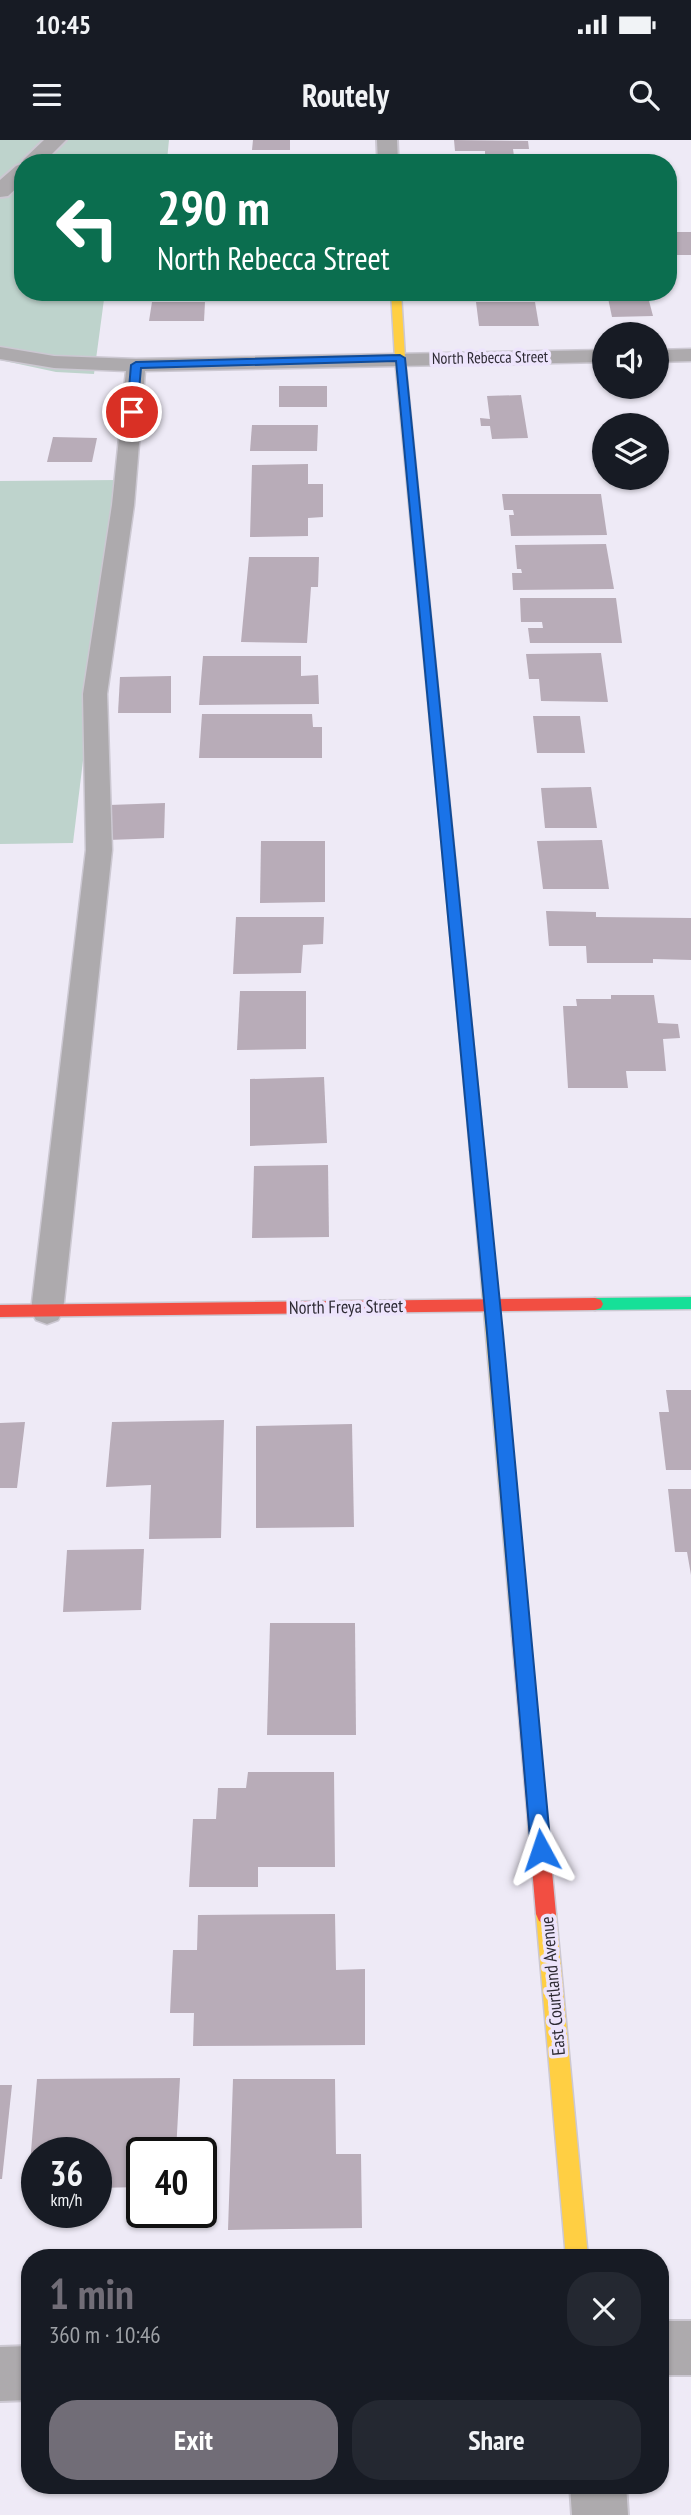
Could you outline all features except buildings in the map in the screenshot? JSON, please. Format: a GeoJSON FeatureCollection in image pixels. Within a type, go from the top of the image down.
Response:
{"type":"FeatureCollection","features":[{"type":"Feature","properties":{"kind":"street"},"geometry":{"type":"LineString","coordinates":[[41,154],[56,140]]}},
{"type":"Feature","properties":{"kind":"street"},"geometry":{"type":"LineString","coordinates":[[0,191],[14,178]]}},
{"type":"Feature","properties":{"kind":"street","name":"East Courtland Avenue"},"geometry":{"type":"LineString","coordinates":[[397,301],[492,1306],[577,2249]]}},
{"type":"Feature","properties":{"kind":"street","name":"North Freya Street"},"geometry":{"type":"LineString","coordinates":[[0,1311],[691,1303]]}},
{"type":"Feature","properties":{"kind":"street"},"geometry":{"type":"LineString","coordinates":[[669,2348],[691,2348]]}},
{"type":"Feature","properties":{"kind":"street"},"geometry":{"type":"LineString","coordinates":[[0,2374],[21,2373]]}},
{"type":"Feature","properties":{"kind":"street"},"geometry":{"type":"LineString","coordinates":[[599,2494],[600,2515]]}},
{"type":"Feature","properties":{"kind":"lane","name":"North Rebecca Street"},"geometry":{"type":"LineString","coordinates":[[0,353],[54,362],[136,365],[592,356]]}},
{"type":"Feature","properties":{"kind":"lane"},"geometry":{"type":"LineString","coordinates":[[669,356],[691,355]]}},
{"type":"Feature","properties":{"kind":"lane"},"geometry":{"type":"LineString","coordinates":[[47,1311],[99,850],[95,694],[123,505],[136,365]]}},
{"type":"Feature","properties":{"kind":"green space"},"geometry":{"type":"Polygon","coordinates":[[[0,140],[169,140],[168,154],[14,154],[14,301],[104,301],[94,374],[56,372],[0,360],[0,140]]]}},
{"type":"Feature","properties":{"kind":"green space"},"geometry":{"type":"Polygon","coordinates":[[[117,480],[73,843],[0,844],[0,481],[117,480]]]}},
{"type":"Feature","properties":{"kind":"traffic: fast"},"geometry":{"type":"LineString","coordinates":[[595,1304],[691,1303]]}},
{"type":"Feature","properties":{"kind":"traffic: slow"},"geometry":{"type":"LineString","coordinates":[[397,301],[451,878]]}},
{"type":"Feature","properties":{"kind":"traffic: slow"},"geometry":{"type":"LineString","coordinates":[[477,1150],[521,1636]]}},
{"type":"Feature","properties":{"kind":"traffic: slow"},"geometry":{"type":"LineString","coordinates":[[546,1914],[576,2249]]}},
{"type":"Feature","properties":{"kind":"traffic: jam"},"geometry":{"type":"LineString","coordinates":[[451,878],[477,1150]]}},
{"type":"Feature","properties":{"kind":"traffic: jam"},"geometry":{"type":"LineString","coordinates":[[0,1311],[595,1304]]}},
{"type":"Feature","properties":{"kind":"traffic: jam"},"geometry":{"type":"LineString","coordinates":[[521,1636],[546,1914]]}},
{"type":"Feature","properties":{"kind":"route"},"geometry":{"type":"LineString","coordinates":[[132,412],[136,365],[400,358],[495,1333],[541,1850]]}}]}
